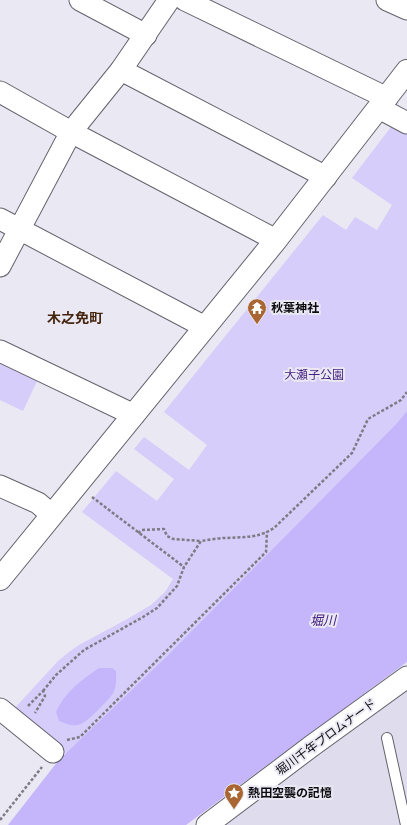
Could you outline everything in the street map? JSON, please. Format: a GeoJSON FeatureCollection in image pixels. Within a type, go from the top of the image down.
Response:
{"type":"FeatureCollection","features":[{"type":"Feature","properties":{"kind":"street"},"geometry":{"type":"LineString","coordinates":[[80,0],[146,35]]}},
{"type":"Feature","properties":{"kind":"street"},"geometry":{"type":"LineString","coordinates":[[0,266],[71,132],[121,70],[169,0]]}},
{"type":"Feature","properties":{"kind":"street"},"geometry":{"type":"LineString","coordinates":[[185,0],[383,103],[407,123]]}},
{"type":"Feature","properties":{"kind":"street"},"geometry":{"type":"LineString","coordinates":[[387,0],[407,9]]}},
{"type":"Feature","properties":{"kind":"street"},"geometry":{"type":"LineString","coordinates":[[121,70],[326,177]]}},
{"type":"Feature","properties":{"kind":"street"},"geometry":{"type":"LineString","coordinates":[[0,579],[276,240],[407,71]]}},
{"type":"Feature","properties":{"kind":"street"},"geometry":{"type":"LineString","coordinates":[[0,92],[71,132],[276,240]]}},
{"type":"Feature","properties":{"kind":"street"},"geometry":{"type":"LineString","coordinates":[[0,219],[205,327]]}},
{"type":"Feature","properties":{"kind":"street"},"geometry":{"type":"LineString","coordinates":[[0,351],[134,415]]}},
{"type":"Feature","properties":{"kind":"street"},"geometry":{"type":"LineString","coordinates":[[0,486],[38,503],[52,515]]}},
{"type":"Feature","properties":{"kind":"street","name":"堀川千年プロムナード"},"geometry":{"type":"LineString","coordinates":[[207,825],[313,745],[407,677]]}},
{"type":"Feature","properties":{"kind":"street"},"geometry":{"type":"LineString","coordinates":[[0,709],[53,752]]}},
{"type":"Feature","properties":{"kind":"lane"},"geometry":{"type":"LineString","coordinates":[[387,738],[406,818]]}},
{"type":"Feature","properties":{"kind":"path"},"geometry":{"type":"LineString","coordinates":[[138,533],[142,530],[164,529],[167,536],[173,539],[201,541],[226,538],[246,538],[258,536],[267,532],[274,528],[352,453],[368,419],[401,400],[407,392]]}},
{"type":"Feature","properties":{"kind":"path"},"geometry":{"type":"LineString","coordinates":[[90,496],[184,567]]}},
{"type":"Feature","properties":{"kind":"path"},"geometry":{"type":"LineString","coordinates":[[0,820],[53,752],[68,739],[80,736],[266,552],[267,532]]}},
{"type":"Feature","properties":{"kind":"path"},"geometry":{"type":"LineString","coordinates":[[43,691],[56,675],[84,650],[157,608],[177,586],[184,567],[201,541]]}},
{"type":"Feature","properties":{"kind":"shaded area"},"geometry":{"type":"Polygon","coordinates":[[[407,687],[407,825],[220,825],[344,736],[407,687]]]}},
{"type":"Feature","properties":{"kind":"green space","name":"大瀬子公園"},"geometry":{"type":"Polygon","coordinates":[[[394,123],[407,130],[407,411],[396,424],[167,656],[66,754],[13,710],[58,661],[79,645],[151,605],[165,592],[173,579],[82,512],[116,471],[157,501],[174,479],[134,449],[144,437],[189,470],[207,445],[164,412],[323,215],[346,230],[355,217],[377,230],[392,205],[352,178],[394,123]]]}},
{"type":"Feature","properties":{"kind":"green space"},"geometry":{"type":"Polygon","coordinates":[[[0,362],[38,379],[23,411],[0,400],[0,362]]]}},
{"type":"Feature","properties":{"kind":"water","name":"堀川"},"geometry":{"type":"Polygon","coordinates":[[[407,411],[407,662],[186,825],[8,825],[58,761],[167,656],[396,424],[407,411]]]}},
{"type":"Feature","properties":{"kind":"water"},"geometry":{"type":"Polygon","coordinates":[[[99,668],[112,668],[116,671],[115,688],[111,696],[93,715],[81,724],[73,725],[59,721],[56,712],[64,698],[80,682],[99,668]]]}},
{"type":"Feature","properties":{"kind":"place","name":"秋葉神社"},"geometry":{"type":"Point","coordinates":[257,325]}},
{"type":"Feature","properties":{"kind":"place","name":"熱田空襲の記憶"},"geometry":{"type":"Point","coordinates":[234,810]}},
{"type":"Feature","properties":{"kind":"district","name":"木之免町"},"geometry":{"type":"Point","coordinates":[75,318]}}]}
